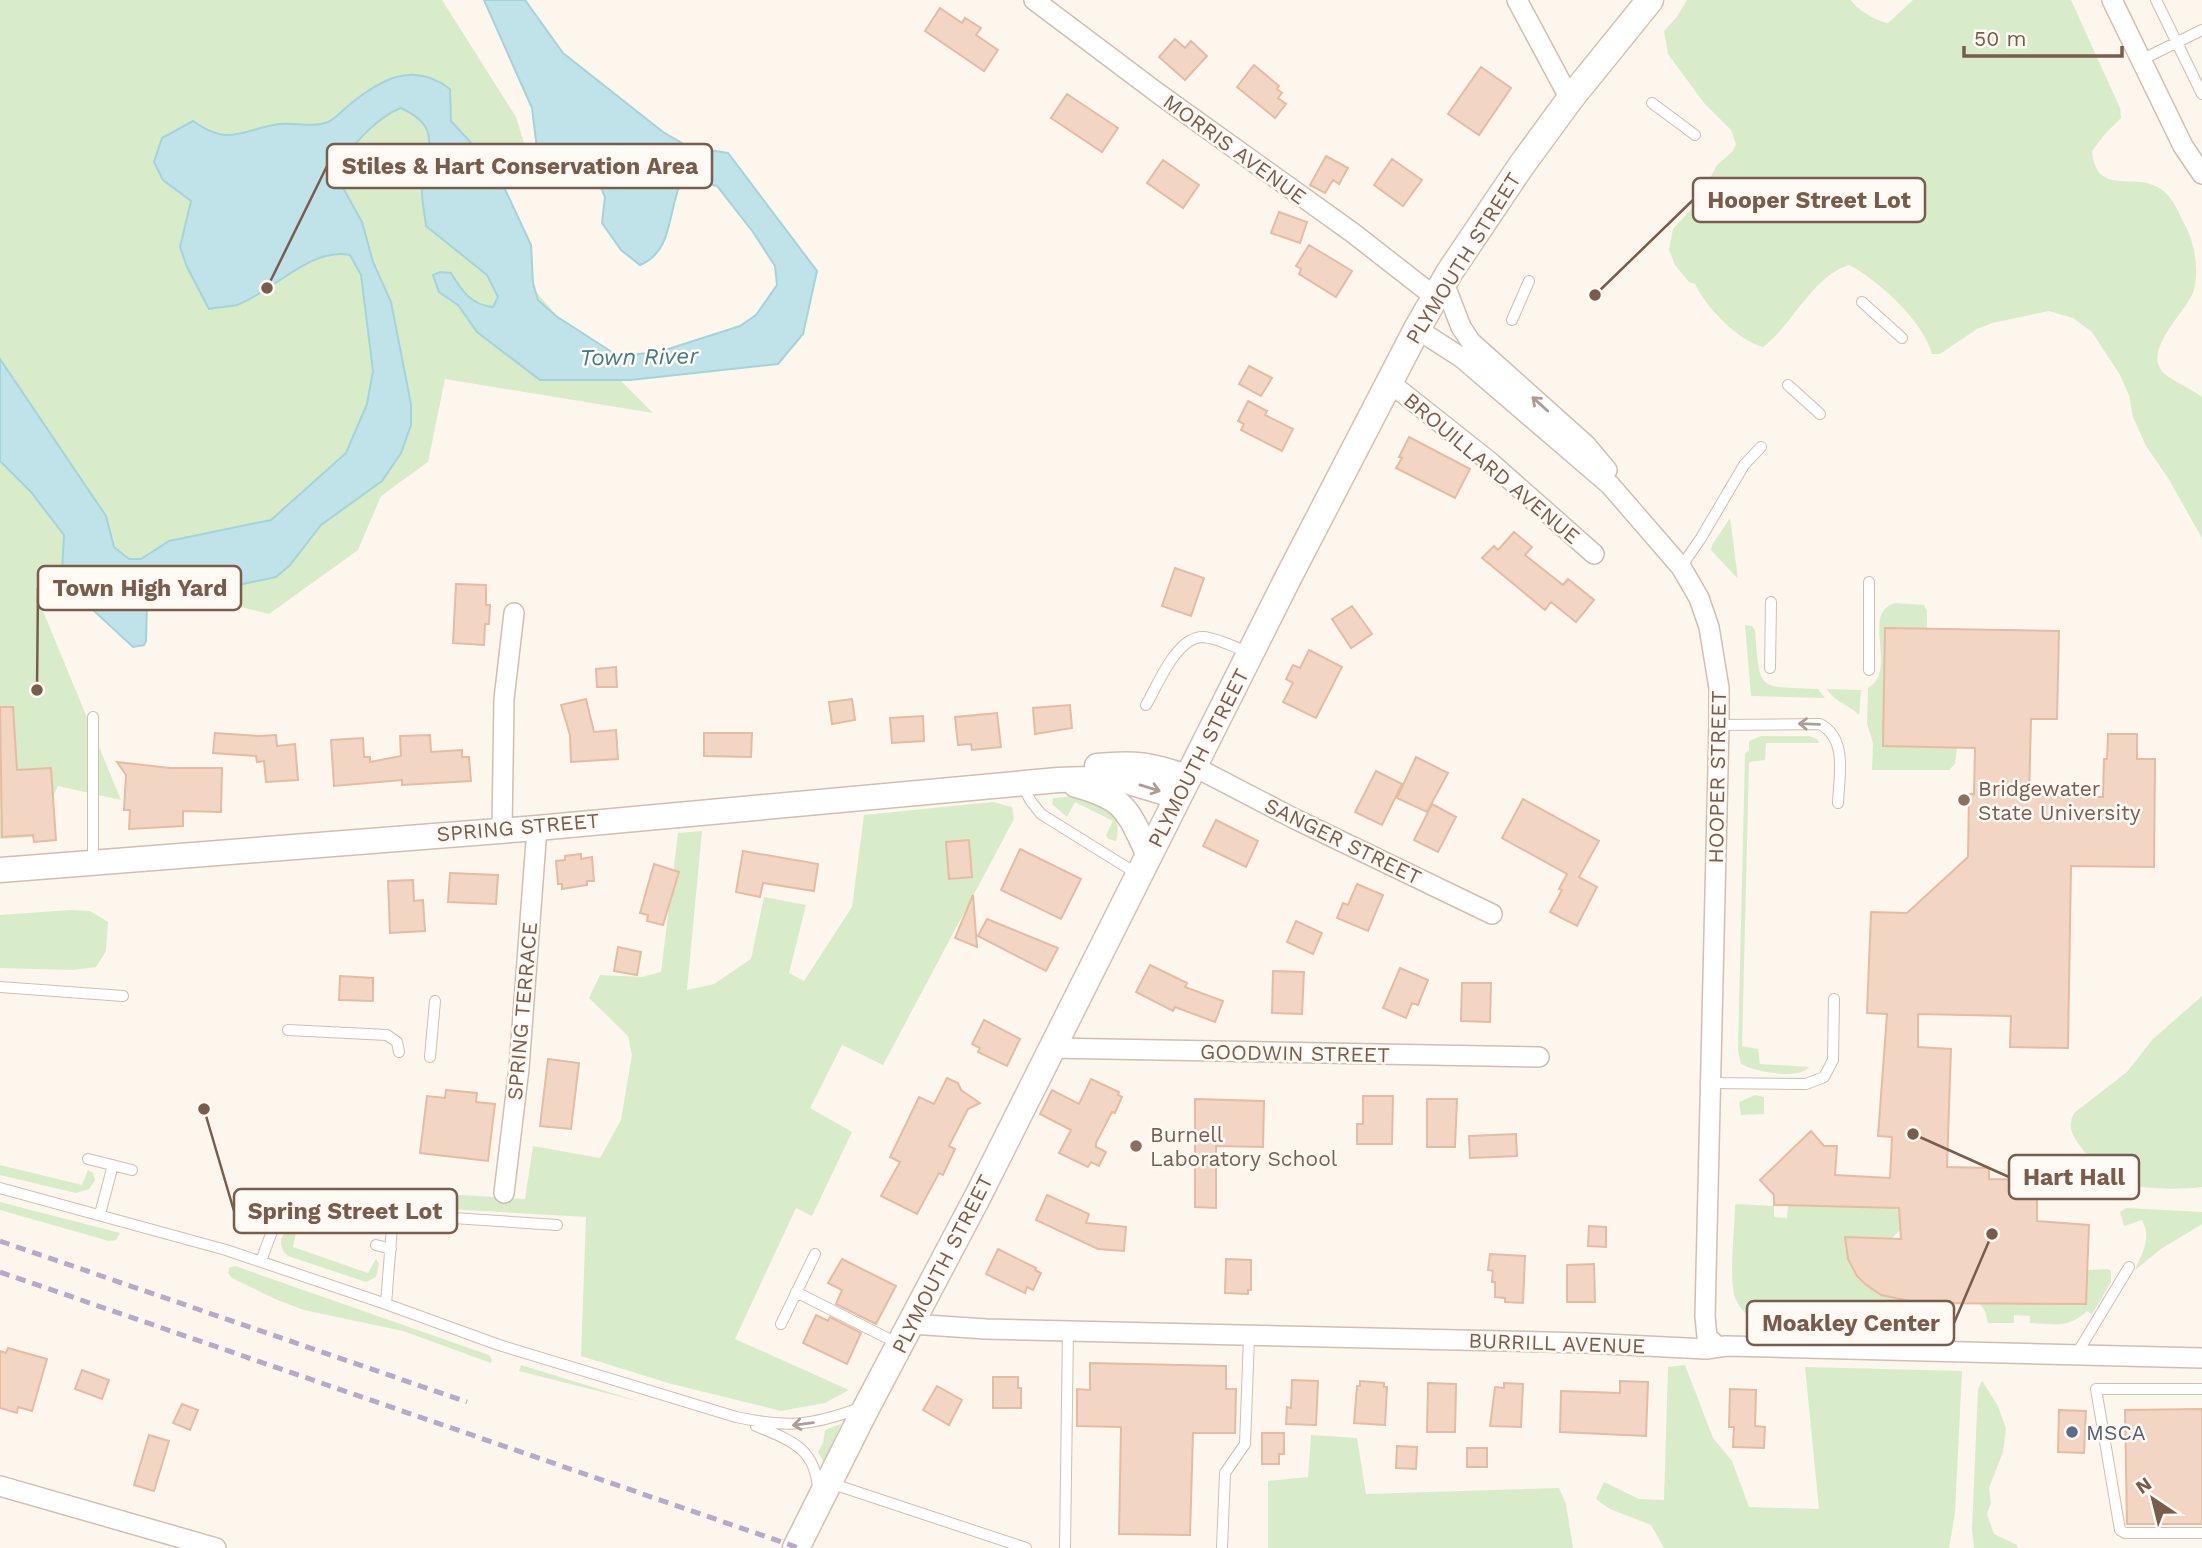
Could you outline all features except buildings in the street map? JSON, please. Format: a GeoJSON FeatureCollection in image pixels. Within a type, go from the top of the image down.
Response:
{"type":"FeatureCollection","features":[{"type":"Feature","properties":{"kind":"main road","name":"PLYMOUTH STREET"},"geometry":{"type":"LineString","coordinates":[[796,1548],[1417,329],[1507,185],[1570,99],[1650,0]]}},
{"type":"Feature","properties":{"kind":"street","name":"MORRIS AVENUE"},"geometry":{"type":"LineString","coordinates":[[1034,0],[1248,159],[1439,290]]}},
{"type":"Feature","properties":{"kind":"street"},"geometry":{"type":"LineString","coordinates":[[1517,0],[1570,99]]}},
{"type":"Feature","properties":{"kind":"street"},"geometry":{"type":"LineString","coordinates":[[2112,0],[2183,146],[2202,174]]}},
{"type":"Feature","properties":{"kind":"street"},"geometry":{"type":"LineString","coordinates":[[1439,290],[1471,342],[1586,445],[1649,528]]}},
{"type":"Feature","properties":{"kind":"street","name":"HOOPER STREET"},"geometry":{"type":"LineString","coordinates":[[1417,329],[1462,358],[1596,472],[1649,528],[1681,567],[1699,598],[1709,627],[1719,688],[1719,725],[1705,1316],[1707,1337],[1718,1347]]}},
{"type":"Feature","properties":{"kind":"street","name":"BROUILLARD AVENUE"},"geometry":{"type":"LineString","coordinates":[[1390,382],[1490,462],[1594,554]]}},
{"type":"Feature","properties":{"kind":"street"},"geometry":{"type":"LineString","coordinates":[[502,829],[504,699],[514,613]]}},
{"type":"Feature","properties":{"kind":"street","name":"SPRING STREET"},"geometry":{"type":"LineString","coordinates":[[0,870],[537,828],[1038,781],[1116,778],[1188,781]]}},
{"type":"Feature","properties":{"kind":"street"},"geometry":{"type":"LineString","coordinates":[[1038,781],[1103,793],[1115,799],[1132,821],[1144,865]]}},
{"type":"Feature","properties":{"kind":"street","name":"SANGER STREET"},"geometry":{"type":"LineString","coordinates":[[1188,781],[1295,819],[1492,914]]}},
{"type":"Feature","properties":{"kind":"street","name":"SPRING TERRACE"},"geometry":{"type":"LineString","coordinates":[[504,1193],[519,1068],[537,828]]}},
{"type":"Feature","properties":{"kind":"street","name":"GOODWIN STREET"},"geometry":{"type":"LineString","coordinates":[[1050,1048],[1539,1057]]}},
{"type":"Feature","properties":{"kind":"street","name":"BURRILL AVENUE"},"geometry":{"type":"LineString","coordinates":[[906,1335],[942,1328],[1068,1330],[1706,1349],[1718,1347],[2202,1359]]}},
{"type":"Feature","properties":{"kind":"street"},"geometry":{"type":"LineString","coordinates":[[0,1486],[216,1548]]}},
{"type":"Feature","properties":{"kind":"lane"},"geometry":{"type":"LineString","coordinates":[[2156,0],[2202,94]]}},
{"type":"Feature","properties":{"kind":"lane"},"geometry":{"type":"LineString","coordinates":[[2141,60],[2202,30]]}},
{"type":"Feature","properties":{"kind":"lane"},"geometry":{"type":"LineString","coordinates":[[1653,103],[1695,135]]}},
{"type":"Feature","properties":{"kind":"lane"},"geometry":{"type":"LineString","coordinates":[[1512,320],[1529,281]]}},
{"type":"Feature","properties":{"kind":"lane"},"geometry":{"type":"LineString","coordinates":[[1862,302],[1902,338]]}},
{"type":"Feature","properties":{"kind":"lane"},"geometry":{"type":"LineString","coordinates":[[1788,385],[1820,414]]}},
{"type":"Feature","properties":{"kind":"lane"},"geometry":{"type":"LineString","coordinates":[[1681,567],[1744,465],[1761,447]]}},
{"type":"Feature","properties":{"kind":"lane"},"geometry":{"type":"LineString","coordinates":[[1869,582],[1869,670]]}},
{"type":"Feature","properties":{"kind":"lane"},"geometry":{"type":"LineString","coordinates":[[1770,668],[1771,602]]}},
{"type":"Feature","properties":{"kind":"lane"},"geometry":{"type":"LineString","coordinates":[[1146,705],[1179,647],[1192,639],[1205,637],[1251,653]]}},
{"type":"Feature","properties":{"kind":"lane"},"geometry":{"type":"LineString","coordinates":[[93,717],[93,861]]}},
{"type":"Feature","properties":{"kind":"lane"},"geometry":{"type":"LineString","coordinates":[[1719,725],[1820,724],[1829,729],[1839,748],[1838,803]]}},
{"type":"Feature","properties":{"kind":"lane"},"geometry":{"type":"LineString","coordinates":[[1038,781],[1030,800],[1041,814],[1144,865]]}},
{"type":"Feature","properties":{"kind":"lane"},"geometry":{"type":"LineString","coordinates":[[0,987],[123,996]]}},
{"type":"Feature","properties":{"kind":"lane"},"geometry":{"type":"LineString","coordinates":[[1711,1083],[1806,1084],[1824,1077],[1833,1060],[1834,999]]}},
{"type":"Feature","properties":{"kind":"lane"},"geometry":{"type":"LineString","coordinates":[[430,1057],[435,1001]]}},
{"type":"Feature","properties":{"kind":"lane"},"geometry":{"type":"LineString","coordinates":[[288,1030],[387,1035],[397,1042],[399,1052]]}},
{"type":"Feature","properties":{"kind":"lane"},"geometry":{"type":"LineString","coordinates":[[88,1159],[132,1170]]}},
{"type":"Feature","properties":{"kind":"lane"},"geometry":{"type":"LineString","coordinates":[[100,1214],[113,1165]]}},
{"type":"Feature","properties":{"kind":"lane"},"geometry":{"type":"LineString","coordinates":[[0,1188],[261,1261],[499,1345],[736,1417],[792,1425],[827,1420],[868,1405]]}},
{"type":"Feature","properties":{"kind":"lane"},"geometry":{"type":"LineString","coordinates":[[261,1261],[280,1203]]}},
{"type":"Feature","properties":{"kind":"lane"},"geometry":{"type":"LineString","coordinates":[[254,1207],[302,1223]]}},
{"type":"Feature","properties":{"kind":"lane"},"geometry":{"type":"LineString","coordinates":[[386,1304],[393,1213],[557,1225]]}},
{"type":"Feature","properties":{"kind":"lane"},"geometry":{"type":"LineString","coordinates":[[376,1245],[391,1249]]}},
{"type":"Feature","properties":{"kind":"lane"},"geometry":{"type":"LineString","coordinates":[[781,1324],[815,1254]]}},
{"type":"Feature","properties":{"kind":"lane"},"geometry":{"type":"LineString","coordinates":[[2076,1355],[2129,1267]]}},
{"type":"Feature","properties":{"kind":"lane"},"geometry":{"type":"LineString","coordinates":[[796,1292],[906,1335]]}},
{"type":"Feature","properties":{"kind":"lane"},"geometry":{"type":"LineString","coordinates":[[1065,1548],[1068,1330]]}},
{"type":"Feature","properties":{"kind":"lane"},"geometry":{"type":"LineString","coordinates":[[1222,1548],[1225,1473],[1245,1444],[1248,1337]]}},
{"type":"Feature","properties":{"kind":"lane"},"geometry":{"type":"LineString","coordinates":[[2202,1389],[2096,1389],[2120,1530],[2125,1533],[2202,1533]]}},
{"type":"Feature","properties":{"kind":"lane"},"geometry":{"type":"LineString","coordinates":[[736,1417],[781,1436],[804,1451],[815,1469],[824,1494],[1026,1548]]}},
{"type":"Feature","properties":{"kind":"green space"},"geometry":{"type":"Polygon","coordinates":[[[0,0],[442,0],[516,117],[532,169],[480,154],[500,251],[566,326],[653,413],[445,379],[428,462],[381,496],[358,550],[269,614],[193,595],[118,564],[36,594],[121,800],[58,786],[33,837],[0,839],[0,0]]]}},
{"type":"Feature","properties":{"kind":"green space"},"geometry":{"type":"Polygon","coordinates":[[[1687,0],[1851,0],[1868,15],[1888,23],[1913,0],[2071,0],[2120,108],[2121,118],[2092,151],[2095,165],[2108,179],[2149,184],[2164,191],[2178,211],[2194,250],[2194,290],[2162,341],[2158,362],[2165,374],[2202,397],[2202,538],[2168,478],[2146,446],[2133,417],[2129,395],[2120,375],[2092,332],[2073,318],[2049,311],[1992,323],[1977,329],[1940,354],[1932,354],[1920,329],[1898,303],[1886,291],[1849,265],[1823,280],[1763,347],[1743,338],[1723,322],[1695,284],[1689,282],[1675,265],[1669,250],[1673,229],[1697,203],[1717,165],[1733,151],[1736,144],[1731,130],[1704,103],[1668,54],[1664,31],[1687,0]]]}},
{"type":"Feature","properties":{"kind":"green space"},"geometry":{"type":"Polygon","coordinates":[[[1730,518],[1738,579],[1711,550],[1730,518]]]}},
{"type":"Feature","properties":{"kind":"green space"},"geometry":{"type":"Polygon","coordinates":[[[1895,603],[1924,605],[1927,611],[1927,635],[1922,629],[1885,628],[1883,746],[1957,748],[1955,764],[1949,770],[1872,770],[1873,743],[1867,724],[1868,688],[1877,680],[1880,669],[1880,618],[1885,609],[1895,603]]]}},
{"type":"Feature","properties":{"kind":"green space"},"geometry":{"type":"Polygon","coordinates":[[[1745,625],[1752,626],[1755,630],[1758,665],[1766,682],[1773,686],[1818,689],[1825,698],[1751,696],[1745,625]]]}},
{"type":"Feature","properties":{"kind":"green space"},"geometry":{"type":"Polygon","coordinates":[[[1827,689],[1861,690],[1859,715],[1834,697],[1827,689]]]}},
{"type":"Feature","properties":{"kind":"green space"},"geometry":{"type":"Polygon","coordinates":[[[1761,736],[1809,736],[1817,739],[1819,743],[1766,743],[1765,760],[1749,762],[1742,1046],[1758,1049],[1760,1064],[1809,1067],[1804,1071],[1787,1074],[1766,1072],[1741,1064],[1738,1050],[1745,754],[1749,750],[1749,741],[1761,736]]]}},
{"type":"Feature","properties":{"kind":"green space"},"geometry":{"type":"Polygon","coordinates":[[[1076,796],[1102,805],[1114,815],[1118,831],[1116,841],[1108,839],[1106,835],[1113,821],[1075,802],[1067,817],[1052,804],[1053,798],[1076,796]]]}},
{"type":"Feature","properties":{"kind":"green space"},"geometry":{"type":"Polygon","coordinates":[[[993,802],[1012,807],[1014,819],[883,1065],[842,1045],[810,1108],[852,1132],[812,1216],[796,1208],[735,1339],[849,1390],[825,1403],[781,1411],[668,1383],[581,1356],[586,1217],[430,1208],[430,1193],[525,1199],[533,1146],[600,1158],[621,1120],[632,1055],[628,1036],[589,998],[600,975],[642,977],[661,972],[678,833],[702,831],[687,990],[714,984],[751,959],[764,897],[806,905],[789,973],[804,981],[852,907],[864,815],[993,802]]]}},
{"type":"Feature","properties":{"kind":"green space"},"geometry":{"type":"Polygon","coordinates":[[[90,911],[108,922],[106,951],[96,967],[73,970],[0,968],[0,915],[90,911]]]}},
{"type":"Feature","properties":{"kind":"green space"},"geometry":{"type":"Polygon","coordinates":[[[2202,996],[2202,1187],[2142,1187],[2111,1178],[2094,1164],[2075,1139],[2071,1131],[2074,1113],[2127,1072],[2152,1040],[2202,996]]]}},
{"type":"Feature","properties":{"kind":"green space"},"geometry":{"type":"Polygon","coordinates":[[[1755,1095],[1764,1097],[1764,1114],[1741,1115],[1739,1102],[1755,1095]]]}},
{"type":"Feature","properties":{"kind":"green space"},"geometry":{"type":"Polygon","coordinates":[[[0,1165],[82,1185],[88,1170],[93,1173],[95,1180],[89,1189],[76,1193],[0,1175],[0,1165]]]}},
{"type":"Feature","properties":{"kind":"green space"},"geometry":{"type":"Polygon","coordinates":[[[0,1202],[120,1233],[116,1240],[109,1241],[0,1210],[0,1202]]]}},
{"type":"Feature","properties":{"kind":"green space"},"geometry":{"type":"Polygon","coordinates":[[[1737,1204],[1774,1206],[1774,1217],[1787,1218],[1788,1206],[1896,1208],[1903,1217],[1900,1230],[1891,1239],[1845,1237],[1846,1252],[1856,1274],[1873,1289],[1910,1301],[1910,1319],[1900,1330],[1771,1325],[1750,1317],[1736,1300],[1732,1281],[1737,1204]]]}},
{"type":"Feature","properties":{"kind":"green space"},"geometry":{"type":"Polygon","coordinates":[[[2126,1208],[2202,1212],[2202,1224],[2161,1249],[2135,1270],[2145,1246],[2146,1233],[2142,1220],[2124,1226],[2120,1212],[2126,1208]]]}},
{"type":"Feature","properties":{"kind":"green space"},"geometry":{"type":"Polygon","coordinates":[[[289,1231],[296,1233],[293,1247],[368,1273],[376,1259],[379,1264],[376,1277],[366,1282],[288,1256],[281,1244],[283,1235],[289,1231]]]}},
{"type":"Feature","properties":{"kind":"green space"},"geometry":{"type":"Polygon","coordinates":[[[235,1266],[489,1355],[491,1363],[403,1331],[304,1310],[232,1278],[228,1273],[229,1268],[235,1266]]]}},
{"type":"Feature","properties":{"kind":"green space"},"geometry":{"type":"Polygon","coordinates":[[[2087,1270],[2111,1271],[2111,1282],[2092,1314],[2087,1311],[2067,1323],[2030,1323],[2030,1316],[2014,1315],[2014,1323],[1988,1323],[1985,1311],[1979,1303],[2087,1270]]]}},
{"type":"Feature","properties":{"kind":"green space"},"geometry":{"type":"Polygon","coordinates":[[[521,1365],[641,1402],[519,1371],[521,1365]]]}},
{"type":"Feature","properties":{"kind":"green space"},"geometry":{"type":"Polygon","coordinates":[[[1685,1365],[1713,1438],[1732,1461],[1749,1507],[1819,1509],[1805,1367],[1962,1371],[1955,1513],[1949,1548],[1664,1548],[1651,1525],[1610,1509],[1596,1499],[1604,1482],[1639,1499],[1664,1500],[1668,1367],[1685,1365]]]}},
{"type":"Feature","properties":{"kind":"green space"},"geometry":{"type":"Polygon","coordinates":[[[1982,1381],[1998,1406],[2006,1429],[2003,1452],[1989,1488],[1991,1503],[1987,1514],[1994,1534],[2018,1548],[1974,1548],[1972,1529],[1978,1389],[1982,1381]]]}},
{"type":"Feature","properties":{"kind":"green space"},"geometry":{"type":"Polygon","coordinates":[[[841,1424],[823,1461],[818,1452],[825,1430],[841,1424]]]}},
{"type":"Feature","properties":{"kind":"green space"},"geometry":{"type":"Polygon","coordinates":[[[1311,1435],[1357,1438],[1366,1494],[1559,1488],[1566,1504],[1573,1548],[1268,1548],[1268,1481],[1308,1477],[1311,1435]]]}},
{"type":"Feature","properties":{"kind":"water","name":"Town River"},"geometry":{"type":"Polygon","coordinates":[[[484,0],[525,0],[563,53],[663,132],[689,147],[728,153],[817,271],[803,334],[778,364],[630,380],[540,380],[477,332],[458,305],[439,292],[433,275],[440,272],[451,273],[463,291],[485,306],[493,307],[498,297],[487,275],[426,226],[422,192],[428,133],[424,124],[401,108],[372,127],[333,170],[362,222],[373,262],[391,302],[411,404],[411,425],[401,453],[382,481],[321,525],[290,565],[276,577],[243,584],[175,585],[152,591],[147,603],[146,641],[144,645],[133,647],[66,585],[62,572],[64,535],[31,492],[0,461],[0,359],[106,516],[114,547],[129,559],[141,559],[169,541],[271,520],[346,453],[367,404],[373,371],[361,275],[350,255],[321,257],[250,299],[237,305],[209,309],[187,267],[180,247],[191,201],[163,180],[154,162],[162,138],[193,121],[205,129],[226,135],[279,124],[322,124],[385,81],[410,75],[423,76],[450,89],[451,121],[496,170],[531,245],[533,283],[538,300],[556,316],[618,356],[659,352],[740,326],[756,315],[777,285],[775,266],[753,232],[717,186],[683,178],[665,239],[659,250],[640,265],[621,250],[602,223],[605,197],[596,176],[585,170],[558,171],[537,149],[532,108],[484,0]]]}},
{"type":"Feature","properties":{"kind":"railway"},"geometry":{"type":"LineString","coordinates":[[0,1241],[467,1402]]}},
{"type":"Feature","properties":{"kind":"railway"},"geometry":{"type":"LineString","coordinates":[[0,1272],[799,1548]]}},
{"type":"Feature","properties":{"kind":"place","name":"Stiles & Hart Conservation Area"},"geometry":{"type":"Point","coordinates":[267,288]}},
{"type":"Feature","properties":{"kind":"place","name":"Hooper Street Lot"},"geometry":{"type":"Point","coordinates":[1595,295]}},
{"type":"Feature","properties":{"kind":"place","name":"Town High Yard"},"geometry":{"type":"Point","coordinates":[37,690]}},
{"type":"Feature","properties":{"kind":"place","name":"Bridgewater State University"},"geometry":{"type":"Point","coordinates":[1964,800]}},
{"type":"Feature","properties":{"kind":"place","name":"Spring Street Lot"},"geometry":{"type":"Point","coordinates":[204,1109]}},
{"type":"Feature","properties":{"kind":"place","name":"Hart Hall"},"geometry":{"type":"Point","coordinates":[1913,1134]}},
{"type":"Feature","properties":{"kind":"place","name":"Burnell Laboratory School"},"geometry":{"type":"Point","coordinates":[1136,1146]}},
{"type":"Feature","properties":{"kind":"place","name":"Moakley Center"},"geometry":{"type":"Point","coordinates":[1992,1234]}},
{"type":"Feature","properties":{"kind":"place","name":"MSCA"},"geometry":{"type":"Point","coordinates":[2072,1432]}}]}
